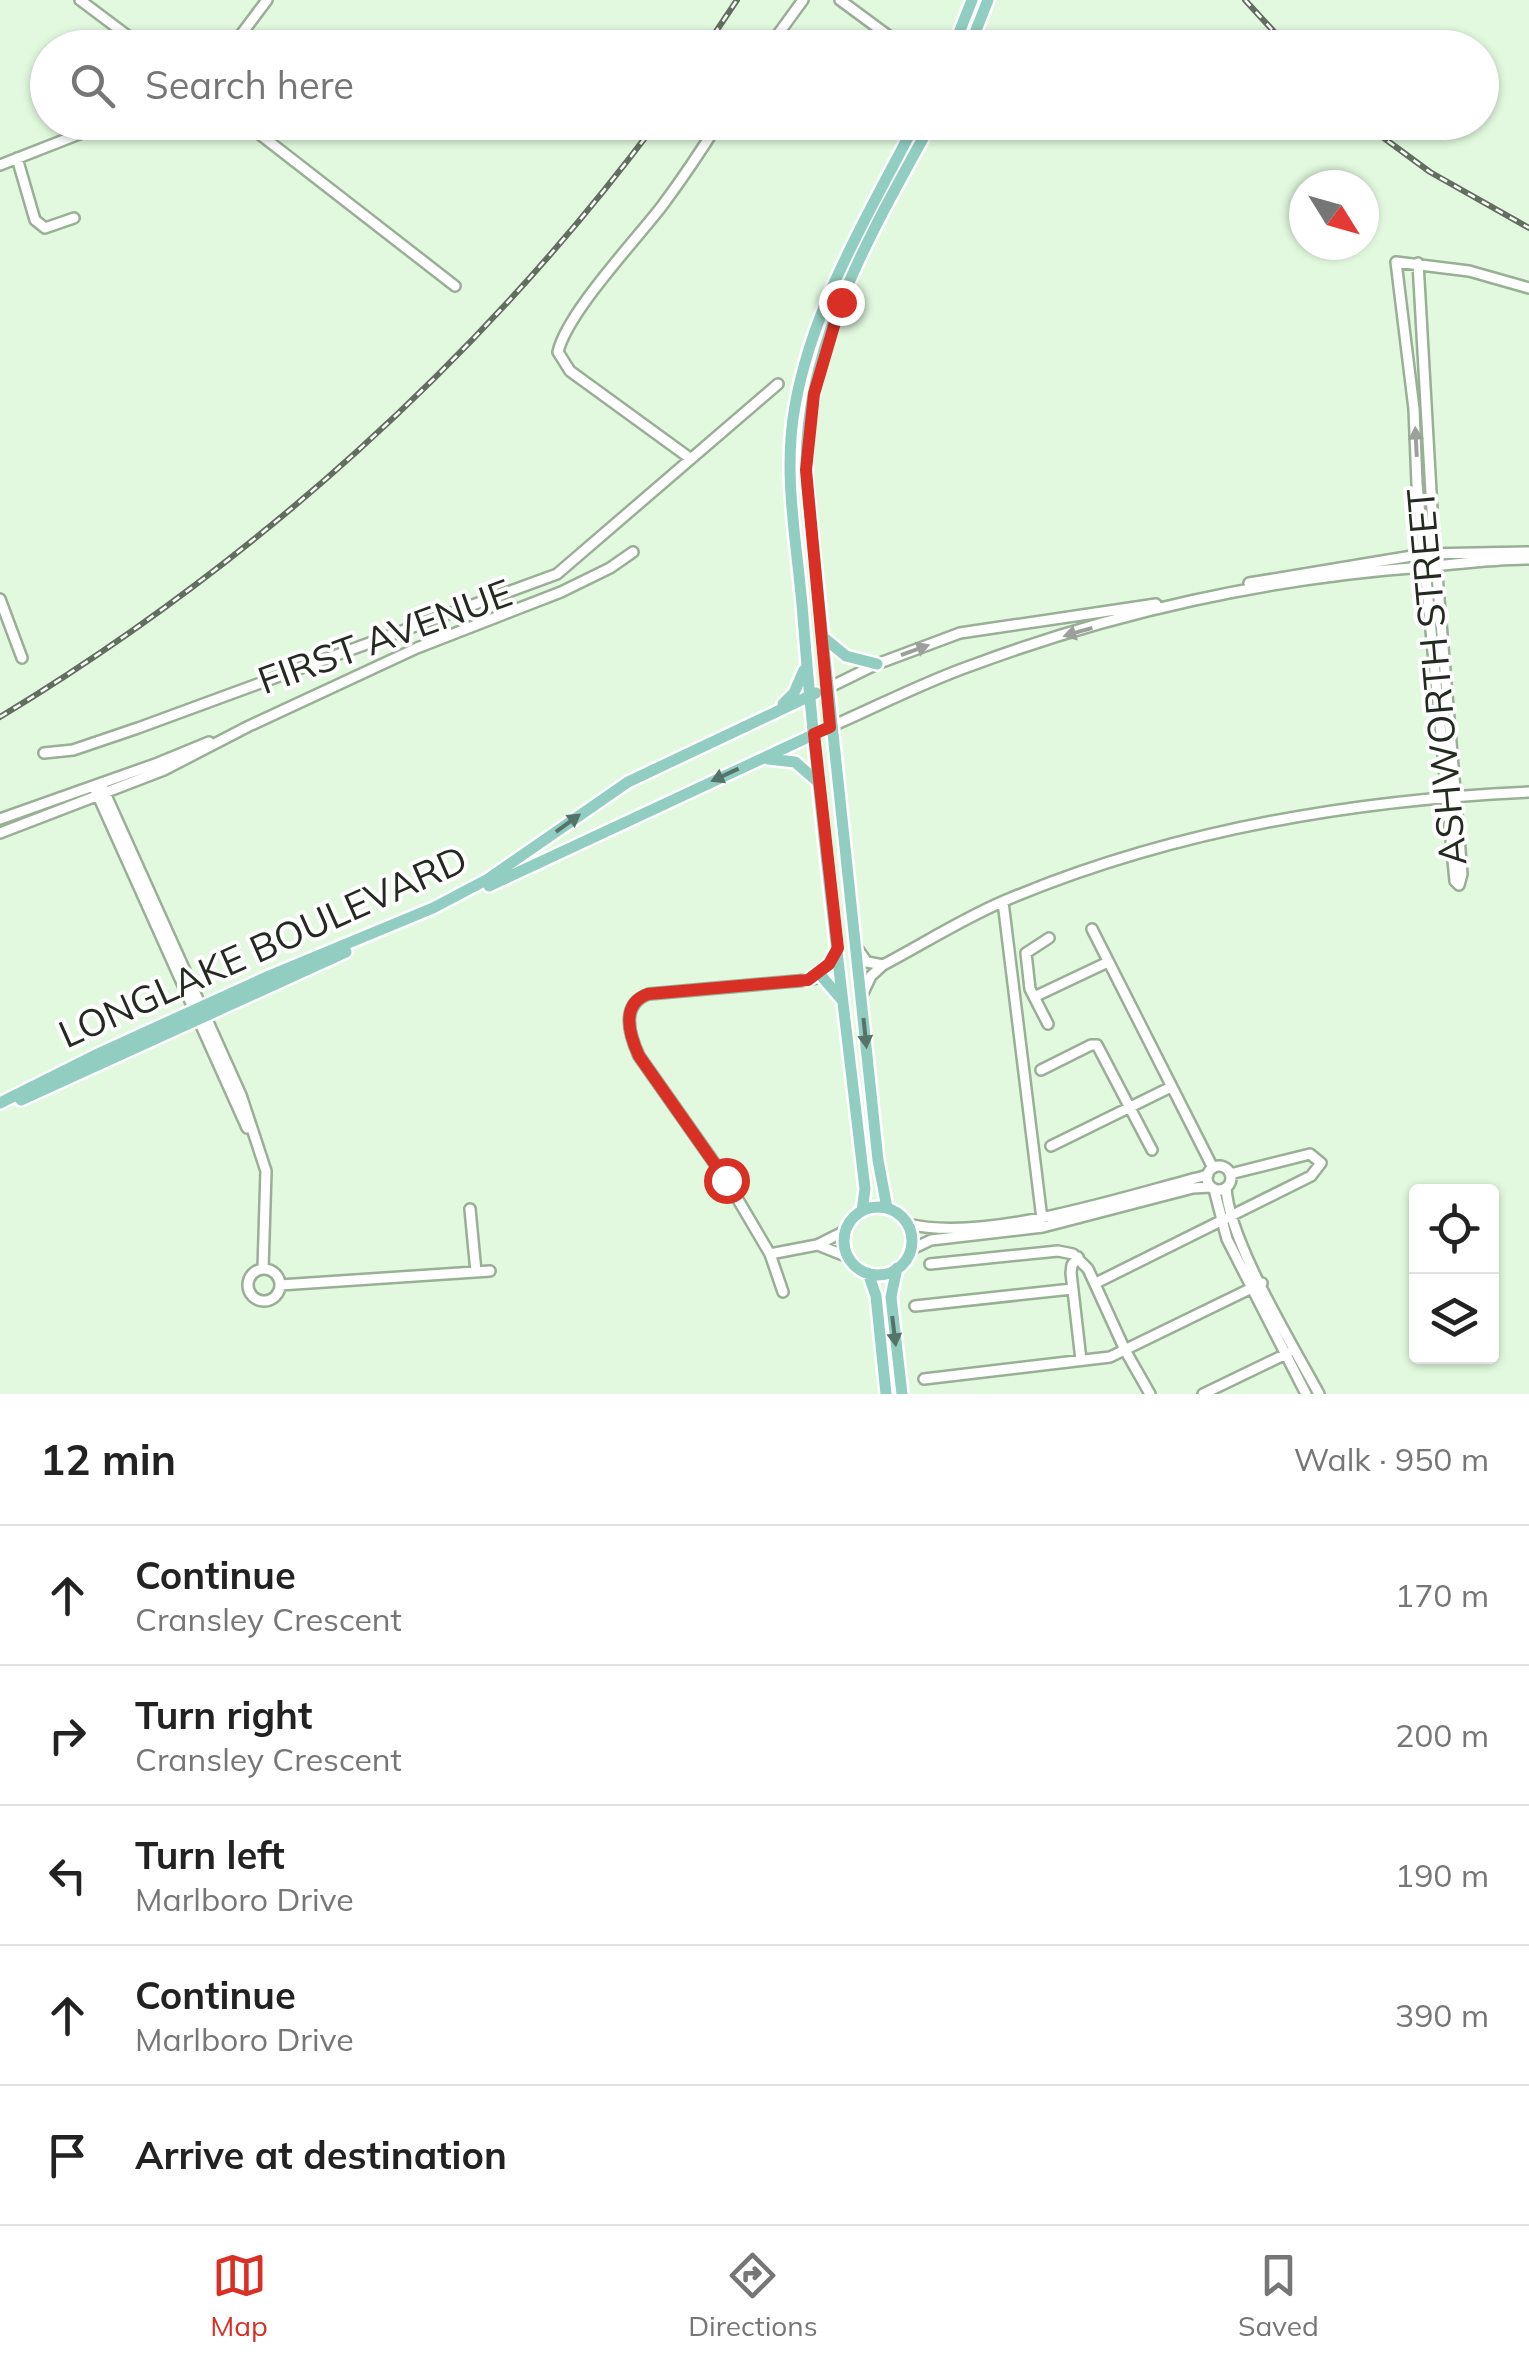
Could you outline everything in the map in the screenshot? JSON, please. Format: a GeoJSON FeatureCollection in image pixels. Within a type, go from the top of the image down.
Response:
{"type":"FeatureCollection","features":[{"type":"Feature","properties":{"kind":"main road"},"geometry":{"type":"LineString","coordinates":[[960,30],[972,0]]}},
{"type":"Feature","properties":{"kind":"main road"},"geometry":{"type":"LineString","coordinates":[[976,30],[988,0]]}},
{"type":"Feature","properties":{"kind":"main road"},"geometry":{"type":"LineString","coordinates":[[862,1211],[865,1189],[790,493],[794,410],[810,344],[827,296],[907,140]]}},
{"type":"Feature","properties":{"kind":"main road"},"geometry":{"type":"LineString","coordinates":[[887,1208],[854,946],[806,470],[814,394],[828,343],[854,270],[923,140]]}},
{"type":"Feature","properties":{"kind":"main road"},"geometry":{"type":"LineString","coordinates":[[823,638],[855,660],[877,664]]}},
{"type":"Feature","properties":{"kind":"main road"},"geometry":{"type":"LineString","coordinates":[[772,714],[794,693],[807,662]]}},
{"type":"Feature","properties":{"kind":"main road","name":"LONGLAKE BOULEVARD"},"geometry":{"type":"LineString","coordinates":[[490,882],[628,782],[826,690]]}},
{"type":"Feature","properties":{"kind":"main road","name":"LONGLAKE BOULEVARD"},"geometry":{"type":"LineString","coordinates":[[0,1106],[830,727]]}},
{"type":"Feature","properties":{"kind":"main road"},"geometry":{"type":"LineString","coordinates":[[753,762],[772,758],[795,762],[819,784]]}},
{"type":"Feature","properties":{"kind":"main road"},"geometry":{"type":"LineString","coordinates":[[840,973],[848,968],[854,946]]}},
{"type":"Feature","properties":{"kind":"main road"},"geometry":{"type":"LineString","coordinates":[[808,980],[829,964],[838,948]]}},
{"type":"Feature","properties":{"kind":"main road"},"geometry":{"type":"LineString","coordinates":[[823,978],[844,1004]]}},
{"type":"Feature","properties":{"kind":"main road"},"geometry":{"type":"LineString","coordinates":[[897,1268],[882,1274],[868,1273],[848,1257],[845,1231],[862,1211],[887,1208],[899,1214],[912,1237],[910,1250],[897,1268],[891,1297],[902,1394]]}},
{"type":"Feature","properties":{"kind":"main road"},"geometry":{"type":"LineString","coordinates":[[868,1273],[876,1296],[886,1394]]}},
{"type":"Feature","properties":{"kind":"street"},"geometry":{"type":"LineString","coordinates":[[80,0],[120,30]]}},
{"type":"Feature","properties":{"kind":"street"},"geometry":{"type":"LineString","coordinates":[[244,30],[267,0]]}},
{"type":"Feature","properties":{"kind":"street"},"geometry":{"type":"LineString","coordinates":[[781,30],[803,0]]}},
{"type":"Feature","properties":{"kind":"street"},"geometry":{"type":"LineString","coordinates":[[840,0],[880,30]]}},
{"type":"Feature","properties":{"kind":"street"},"geometry":{"type":"LineString","coordinates":[[0,165],[64,140]]}},
{"type":"Feature","properties":{"kind":"street"},"geometry":{"type":"LineString","coordinates":[[267,140],[455,286]]}},
{"type":"Feature","properties":{"kind":"street"},"geometry":{"type":"LineString","coordinates":[[691,458],[570,371],[558,352],[561,340],[597,288],[707,140]]}},
{"type":"Feature","properties":{"kind":"street"},"geometry":{"type":"LineString","coordinates":[[17,158],[40,226],[52,227],[74,218]]}},
{"type":"Feature","properties":{"kind":"street","name":"ASHWORTH STREET"},"geometry":{"type":"LineString","coordinates":[[1431,566],[1436,553],[1418,263],[1396,262],[1414,409],[1424,554],[1431,566],[1462,880],[1459,885],[1455,880],[1452,796]]}},
{"type":"Feature","properties":{"kind":"street"},"geometry":{"type":"LineString","coordinates":[[1418,263],[1469,271],[1529,288]]}},
{"type":"Feature","properties":{"kind":"street","name":"FIRST AVENUE"},"geometry":{"type":"LineString","coordinates":[[44,754],[58,754],[138,728],[557,574],[778,384]]}},
{"type":"Feature","properties":{"kind":"street"},"geometry":{"type":"LineString","coordinates":[[0,818],[164,770],[418,648],[561,592],[633,552]]}},
{"type":"Feature","properties":{"kind":"street"},"geometry":{"type":"LineString","coordinates":[[830,727],[968,666],[1172,604],[1332,567],[1436,553],[1529,552]]}},
{"type":"Feature","properties":{"kind":"street"},"geometry":{"type":"LineString","coordinates":[[826,690],[877,664],[960,633],[1431,566],[1529,560]]}},
{"type":"Feature","properties":{"kind":"street"},"geometry":{"type":"LineString","coordinates":[[0,599],[22,658]]}},
{"type":"Feature","properties":{"kind":"street"},"geometry":{"type":"LineString","coordinates":[[0,833],[99,789]]}},
{"type":"Feature","properties":{"kind":"street"},"geometry":{"type":"LineString","coordinates":[[99,789],[198,1014],[241,1095],[266,1180],[264,1270]]}},
{"type":"Feature","properties":{"kind":"street"},"geometry":{"type":"LineString","coordinates":[[861,997],[883,965],[1003,902],[1112,862],[1246,827],[1352,807],[1529,792]]}},
{"type":"Feature","properties":{"kind":"street"},"geometry":{"type":"LineString","coordinates":[[1003,902],[1042,1222]]}},
{"type":"Feature","properties":{"kind":"street"},"geometry":{"type":"LineString","coordinates":[[1092,929],[1171,1087],[1210,1172],[1212,1188],[1225,1218],[1290,1352],[1306,1394]]}},
{"type":"Feature","properties":{"kind":"street"},"geometry":{"type":"LineString","coordinates":[[1048,1024],[1028,984],[1026,954],[1049,938]]}},
{"type":"Feature","properties":{"kind":"street"},"geometry":{"type":"LineString","coordinates":[[854,946],[867,962],[883,965]]}},
{"type":"Feature","properties":{"kind":"street"},"geometry":{"type":"LineString","coordinates":[[1034,997],[1108,962]]}},
{"type":"Feature","properties":{"kind":"street"},"geometry":{"type":"LineString","coordinates":[[783,1292],[770,1254],[688,1122],[639,1056],[631,1034],[630,1009],[648,994],[808,980],[840,973]]}},
{"type":"Feature","properties":{"kind":"street"},"geometry":{"type":"LineString","coordinates":[[1041,1070],[1097,1045],[1152,1150]]}},
{"type":"Feature","properties":{"kind":"street"},"geometry":{"type":"LineString","coordinates":[[1052,1146],[1171,1087]]}},
{"type":"Feature","properties":{"kind":"street"},"geometry":{"type":"LineString","coordinates":[[1096,1283],[1311,1176],[1321,1163],[1310,1154],[1230,1174]]}},
{"type":"Feature","properties":{"kind":"street"},"geometry":{"type":"LineString","coordinates":[[908,1224],[947,1230],[1042,1222],[1220,1166],[1230,1174]]}},
{"type":"Feature","properties":{"kind":"street"},"geometry":{"type":"LineString","coordinates":[[1225,1218],[1230,1174]]}},
{"type":"Feature","properties":{"kind":"street"},"geometry":{"type":"LineString","coordinates":[[910,1250],[931,1240],[1042,1222],[1193,1188],[1226,1188]]}},
{"type":"Feature","properties":{"kind":"street"},"geometry":{"type":"LineString","coordinates":[[470,1209],[476,1272]]}},
{"type":"Feature","properties":{"kind":"street"},"geometry":{"type":"LineString","coordinates":[[770,1254],[817,1245],[845,1231]]}},
{"type":"Feature","properties":{"kind":"street"},"geometry":{"type":"LineString","coordinates":[[817,1245],[848,1257]]}},
{"type":"Feature","properties":{"kind":"street"},"geometry":{"type":"LineString","coordinates":[[930,1264],[1058,1251],[1078,1258],[1096,1283],[1125,1350],[1150,1394]]}},
{"type":"Feature","properties":{"kind":"street"},"geometry":{"type":"LineString","coordinates":[[1078,1258],[1072,1265],[1072,1289],[1081,1360]]}},
{"type":"Feature","properties":{"kind":"street"},"geometry":{"type":"LineString","coordinates":[[264,1270],[273,1272],[280,1285],[268,1300],[254,1297],[248,1288],[250,1278],[264,1270]]}},
{"type":"Feature","properties":{"kind":"street"},"geometry":{"type":"LineString","coordinates":[[280,1285],[490,1271]]}},
{"type":"Feature","properties":{"kind":"street"},"geometry":{"type":"LineString","coordinates":[[924,1378],[1110,1358],[1257,1286]]}},
{"type":"Feature","properties":{"kind":"street"},"geometry":{"type":"LineString","coordinates":[[915,1306],[1072,1289]]}},
{"type":"Feature","properties":{"kind":"street"},"geometry":{"type":"LineString","coordinates":[[1204,1394],[1290,1352]]}},
{"type":"Feature","properties":{"kind":"street"},"geometry":{"type":"LineString","coordinates":[[1290,1352],[1319,1394]]}},
{"type":"Feature","properties":{"kind":"railway"},"geometry":{"type":"LineString","coordinates":[[717,30],[737,0]]}},
{"type":"Feature","properties":{"kind":"railway"},"geometry":{"type":"LineString","coordinates":[[1245,0],[1272,30]]}},
{"type":"Feature","properties":{"kind":"railway"},"geometry":{"type":"LineString","coordinates":[[0,717],[185,593],[357,451],[438,375],[515,294],[643,140]]}},
{"type":"Feature","properties":{"kind":"railway"},"geometry":{"type":"LineString","coordinates":[[1386,140],[1430,172],[1529,228]]}},
{"type":"Feature","properties":{"kind":"route"},"geometry":{"type":"LineString","coordinates":[[726,1180],[639,1056],[631,1034],[630,1009],[648,994],[808,980],[829,964],[838,948],[814,734],[830,727],[806,470],[814,394],[841,302]]}}]}
